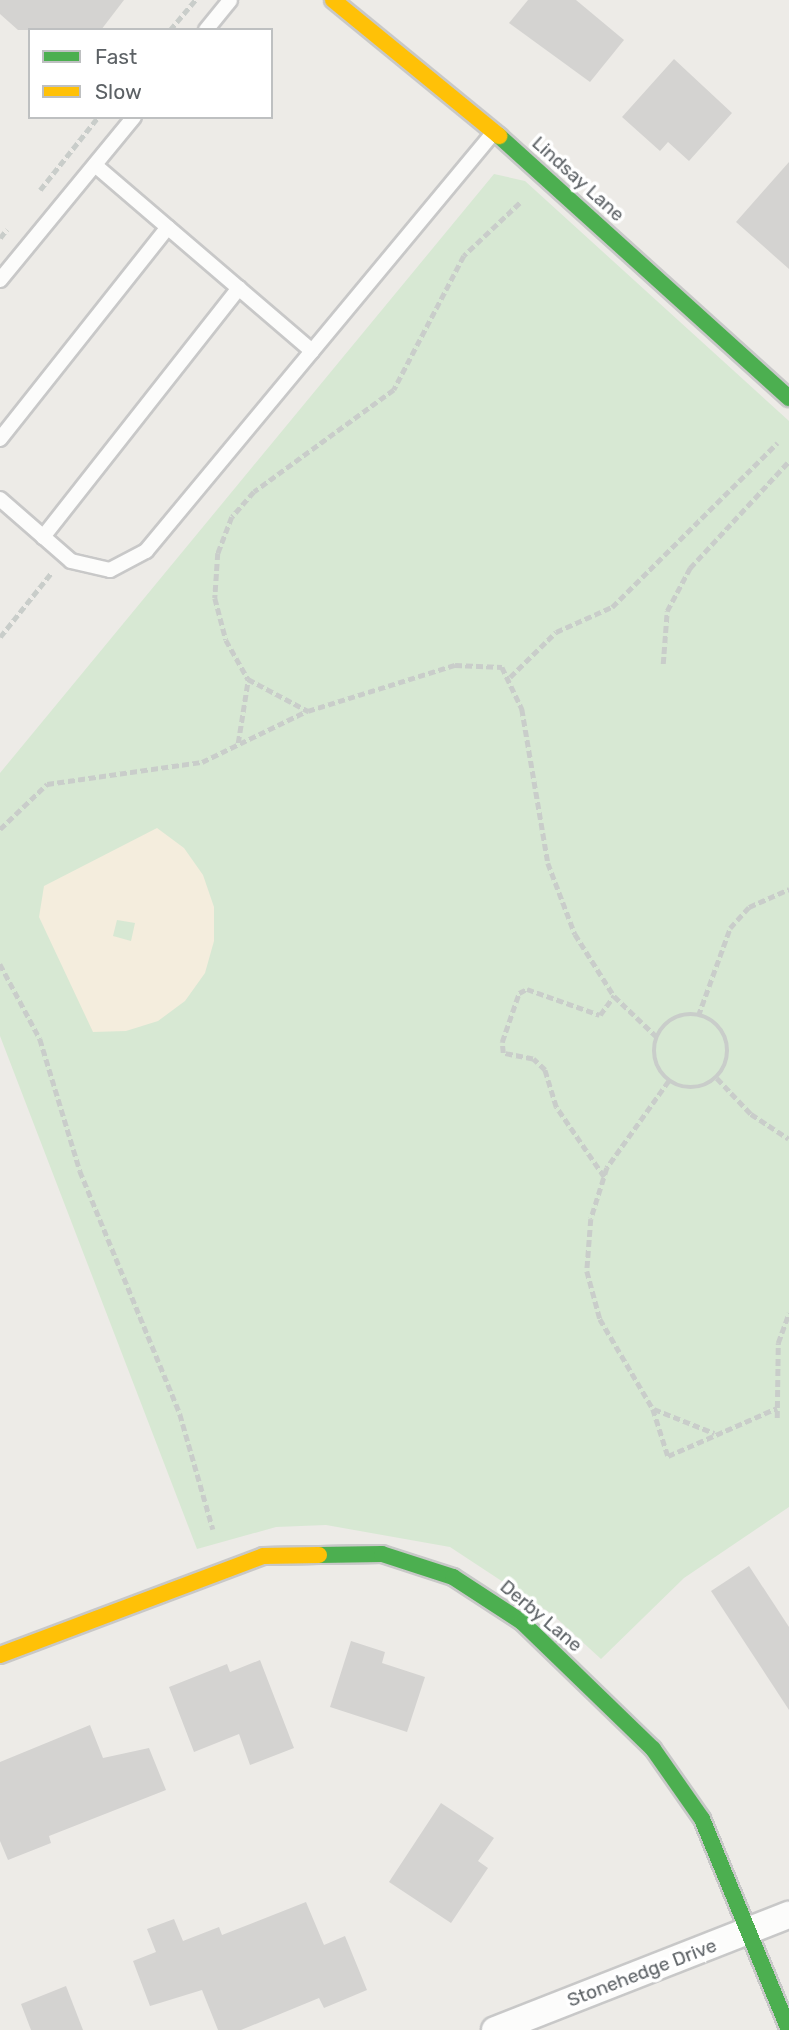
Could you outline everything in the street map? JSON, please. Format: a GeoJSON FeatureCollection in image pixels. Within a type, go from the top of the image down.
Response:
{"type":"FeatureCollection","features":[{"type":"Feature","properties":{"kind":"street","name":"Lindsay Lane"},"geometry":{"type":"LineString","coordinates":[[333,0],[494,132],[789,398]]}},
{"type":"Feature","properties":{"kind":"street","name":"Derby Lane"},"geometry":{"type":"LineString","coordinates":[[0,1655],[263,1556],[348,1551],[416,1563],[453,1577],[522,1622],[653,1749],[702,1819],[789,2030]]}},
{"type":"Feature","properties":{"kind":"street","name":"Stonehedge Drive"},"geometry":{"type":"LineString","coordinates":[[495,2030],[789,1915]]}},
{"type":"Feature","properties":{"kind":"lane"},"geometry":{"type":"LineString","coordinates":[[208,28],[230,0]]}},
{"type":"Feature","properties":{"kind":"lane"},"geometry":{"type":"LineString","coordinates":[[0,280],[132,119]]}},
{"type":"Feature","properties":{"kind":"lane"},"geometry":{"type":"LineString","coordinates":[[0,499],[71,561],[110,570],[146,551],[494,132]]}},
{"type":"Feature","properties":{"kind":"lane"},"geometry":{"type":"LineString","coordinates":[[95,164],[312,351]]}},
{"type":"Feature","properties":{"kind":"lane"},"geometry":{"type":"LineString","coordinates":[[0,439],[169,227]]}},
{"type":"Feature","properties":{"kind":"lane"},"geometry":{"type":"LineString","coordinates":[[43,537],[239,288]]}},
{"type":"Feature","properties":{"kind":"path"},"geometry":{"type":"LineString","coordinates":[[172,28],[195,0]]}},
{"type":"Feature","properties":{"kind":"path"},"geometry":{"type":"LineString","coordinates":[[33,198],[96,119]]}},
{"type":"Feature","properties":{"kind":"path"},"geometry":{"type":"LineString","coordinates":[[308,711],[248,679],[226,640],[215,598],[218,553],[232,517],[254,492],[394,390],[464,256],[511,215],[542,175]]}},
{"type":"Feature","properties":{"kind":"path"},"geometry":{"type":"LineString","coordinates":[[0,238],[17,218]]}},
{"type":"Feature","properties":{"kind":"path"},"geometry":{"type":"LineString","coordinates":[[510,677],[556,632],[612,607],[777,443]]}},
{"type":"Feature","properties":{"kind":"path"},"geometry":{"type":"LineString","coordinates":[[663,664],[667,611],[690,568],[789,461]]}},
{"type":"Feature","properties":{"kind":"path"},"geometry":{"type":"LineString","coordinates":[[0,637],[51,572]]}},
{"type":"Feature","properties":{"kind":"path"},"geometry":{"type":"LineString","coordinates":[[0,829],[47,784],[202,762],[308,711],[455,665],[502,667],[510,677],[522,709],[548,863],[575,934],[614,996],[657,1037]]}},
{"type":"Feature","properties":{"kind":"path"},"geometry":{"type":"LineString","coordinates":[[238,743],[248,679]]}},
{"type":"Feature","properties":{"kind":"path"},"geometry":{"type":"LineString","coordinates":[[698,1016],[730,928],[749,907],[789,888]]}},
{"type":"Feature","properties":{"kind":"path"},"geometry":{"type":"LineString","coordinates":[[0,964],[40,1039],[80,1171],[180,1413],[213,1529]]}},
{"type":"Feature","properties":{"kind":"path"},"geometry":{"type":"LineString","coordinates":[[604,1177],[556,1107],[545,1070],[533,1059],[503,1053],[502,1042],[519,993],[527,989],[600,1015],[614,996]]}},
{"type":"Feature","properties":{"kind":"path"},"geometry":{"type":"LineString","coordinates":[[698,1016],[725,1038],[728,1052],[717,1078],[691,1088],[670,1081],[656,1065],[657,1037],[677,1017],[698,1016]]}},
{"type":"Feature","properties":{"kind":"path"},"geometry":{"type":"LineString","coordinates":[[717,1078],[751,1114],[789,1139]]}},
{"type":"Feature","properties":{"kind":"path"},"geometry":{"type":"LineString","coordinates":[[670,1081],[604,1177],[591,1219],[587,1271],[600,1319],[653,1409],[668,1456],[715,1433],[777,1408]]}},
{"type":"Feature","properties":{"kind":"path"},"geometry":{"type":"LineString","coordinates":[[777,1418],[778,1343],[789,1313]]}},
{"type":"Feature","properties":{"kind":"path"},"geometry":{"type":"LineString","coordinates":[[653,1409],[715,1433]]}},
{"type":"Feature","properties":{"kind":"green space"},"geometry":{"type":"Polygon","coordinates":[[[494,174],[525,181],[789,421],[789,1507],[684,1578],[601,1659],[553,1615],[450,1547],[326,1525],[276,1527],[197,1549],[0,1036],[0,773],[494,174]]]}},
{"type":"Feature","properties":{"kind":"sand"},"geometry":{"type":"Polygon","coordinates":[[[157,828],[184,848],[203,875],[214,907],[214,941],[205,973],[185,1001],[158,1021],[126,1031],[93,1032],[39,917],[44,886],[157,828]],[[117,920],[113,936],[131,941],[135,923],[117,920]]]}},
{"type":"Feature","properties":{"kind":"building"},"geometry":{"type":"Polygon","coordinates":[[[0,0],[124,0],[103,28],[18,30],[0,14],[0,0]]]}},
{"type":"Feature","properties":{"kind":"building"},"geometry":{"type":"Polygon","coordinates":[[[528,0],[576,0],[624,40],[590,82],[509,23],[528,0]]]}},
{"type":"Feature","properties":{"kind":"building"},"geometry":{"type":"Polygon","coordinates":[[[674,59],[732,113],[689,161],[668,142],[660,151],[622,117],[674,59]]]}},
{"type":"Feature","properties":{"kind":"building"},"geometry":{"type":"Polygon","coordinates":[[[789,162],[789,269],[736,222],[789,162]]]}},
{"type":"Feature","properties":{"kind":"building"},"geometry":{"type":"Polygon","coordinates":[[[749,1566],[789,1627],[789,1710],[711,1591],[749,1566]]]}},
{"type":"Feature","properties":{"kind":"building"},"geometry":{"type":"Polygon","coordinates":[[[351,1641],[385,1652],[382,1663],[425,1677],[407,1732],[330,1707],[351,1641]]]}},
{"type":"Feature","properties":{"kind":"building"},"geometry":{"type":"Polygon","coordinates":[[[260,1660],[294,1748],[250,1765],[239,1734],[194,1752],[169,1687],[227,1664],[230,1672],[260,1660]]]}},
{"type":"Feature","properties":{"kind":"building"},"geometry":{"type":"Polygon","coordinates":[[[90,1725],[103,1758],[149,1748],[166,1790],[49,1836],[51,1843],[8,1860],[0,1841],[0,1762],[90,1725]]]}},
{"type":"Feature","properties":{"kind":"building"},"geometry":{"type":"Polygon","coordinates":[[[441,1803],[494,1838],[478,1861],[488,1868],[451,1923],[389,1882],[441,1803]]]}},
{"type":"Feature","properties":{"kind":"building"},"geometry":{"type":"Polygon","coordinates":[[[306,1902],[324,1945],[345,1936],[367,1990],[324,2008],[319,1998],[241,2030],[218,2030],[202,1990],[150,2006],[133,1961],[156,1952],[147,1929],[174,1919],[183,1941],[219,1927],[222,1935],[306,1902]]]}},
{"type":"Feature","properties":{"kind":"building"},"geometry":{"type":"Polygon","coordinates":[[[66,1986],[83,2030],[31,2030],[21,2004],[66,1986]]]}},
{"type":"Feature","properties":{"kind":"traffic: fast"},"geometry":{"type":"LineString","coordinates":[[499,136],[789,398]]}},
{"type":"Feature","properties":{"kind":"traffic: fast"},"geometry":{"type":"LineString","coordinates":[[319,1555],[382,1554],[453,1577],[522,1622],[653,1749],[702,1819],[789,2030]]}},
{"type":"Feature","properties":{"kind":"traffic: slow"},"geometry":{"type":"LineString","coordinates":[[333,0],[499,136]]}},
{"type":"Feature","properties":{"kind":"traffic: slow"},"geometry":{"type":"LineString","coordinates":[[0,1655],[263,1556],[319,1555]]}}]}
